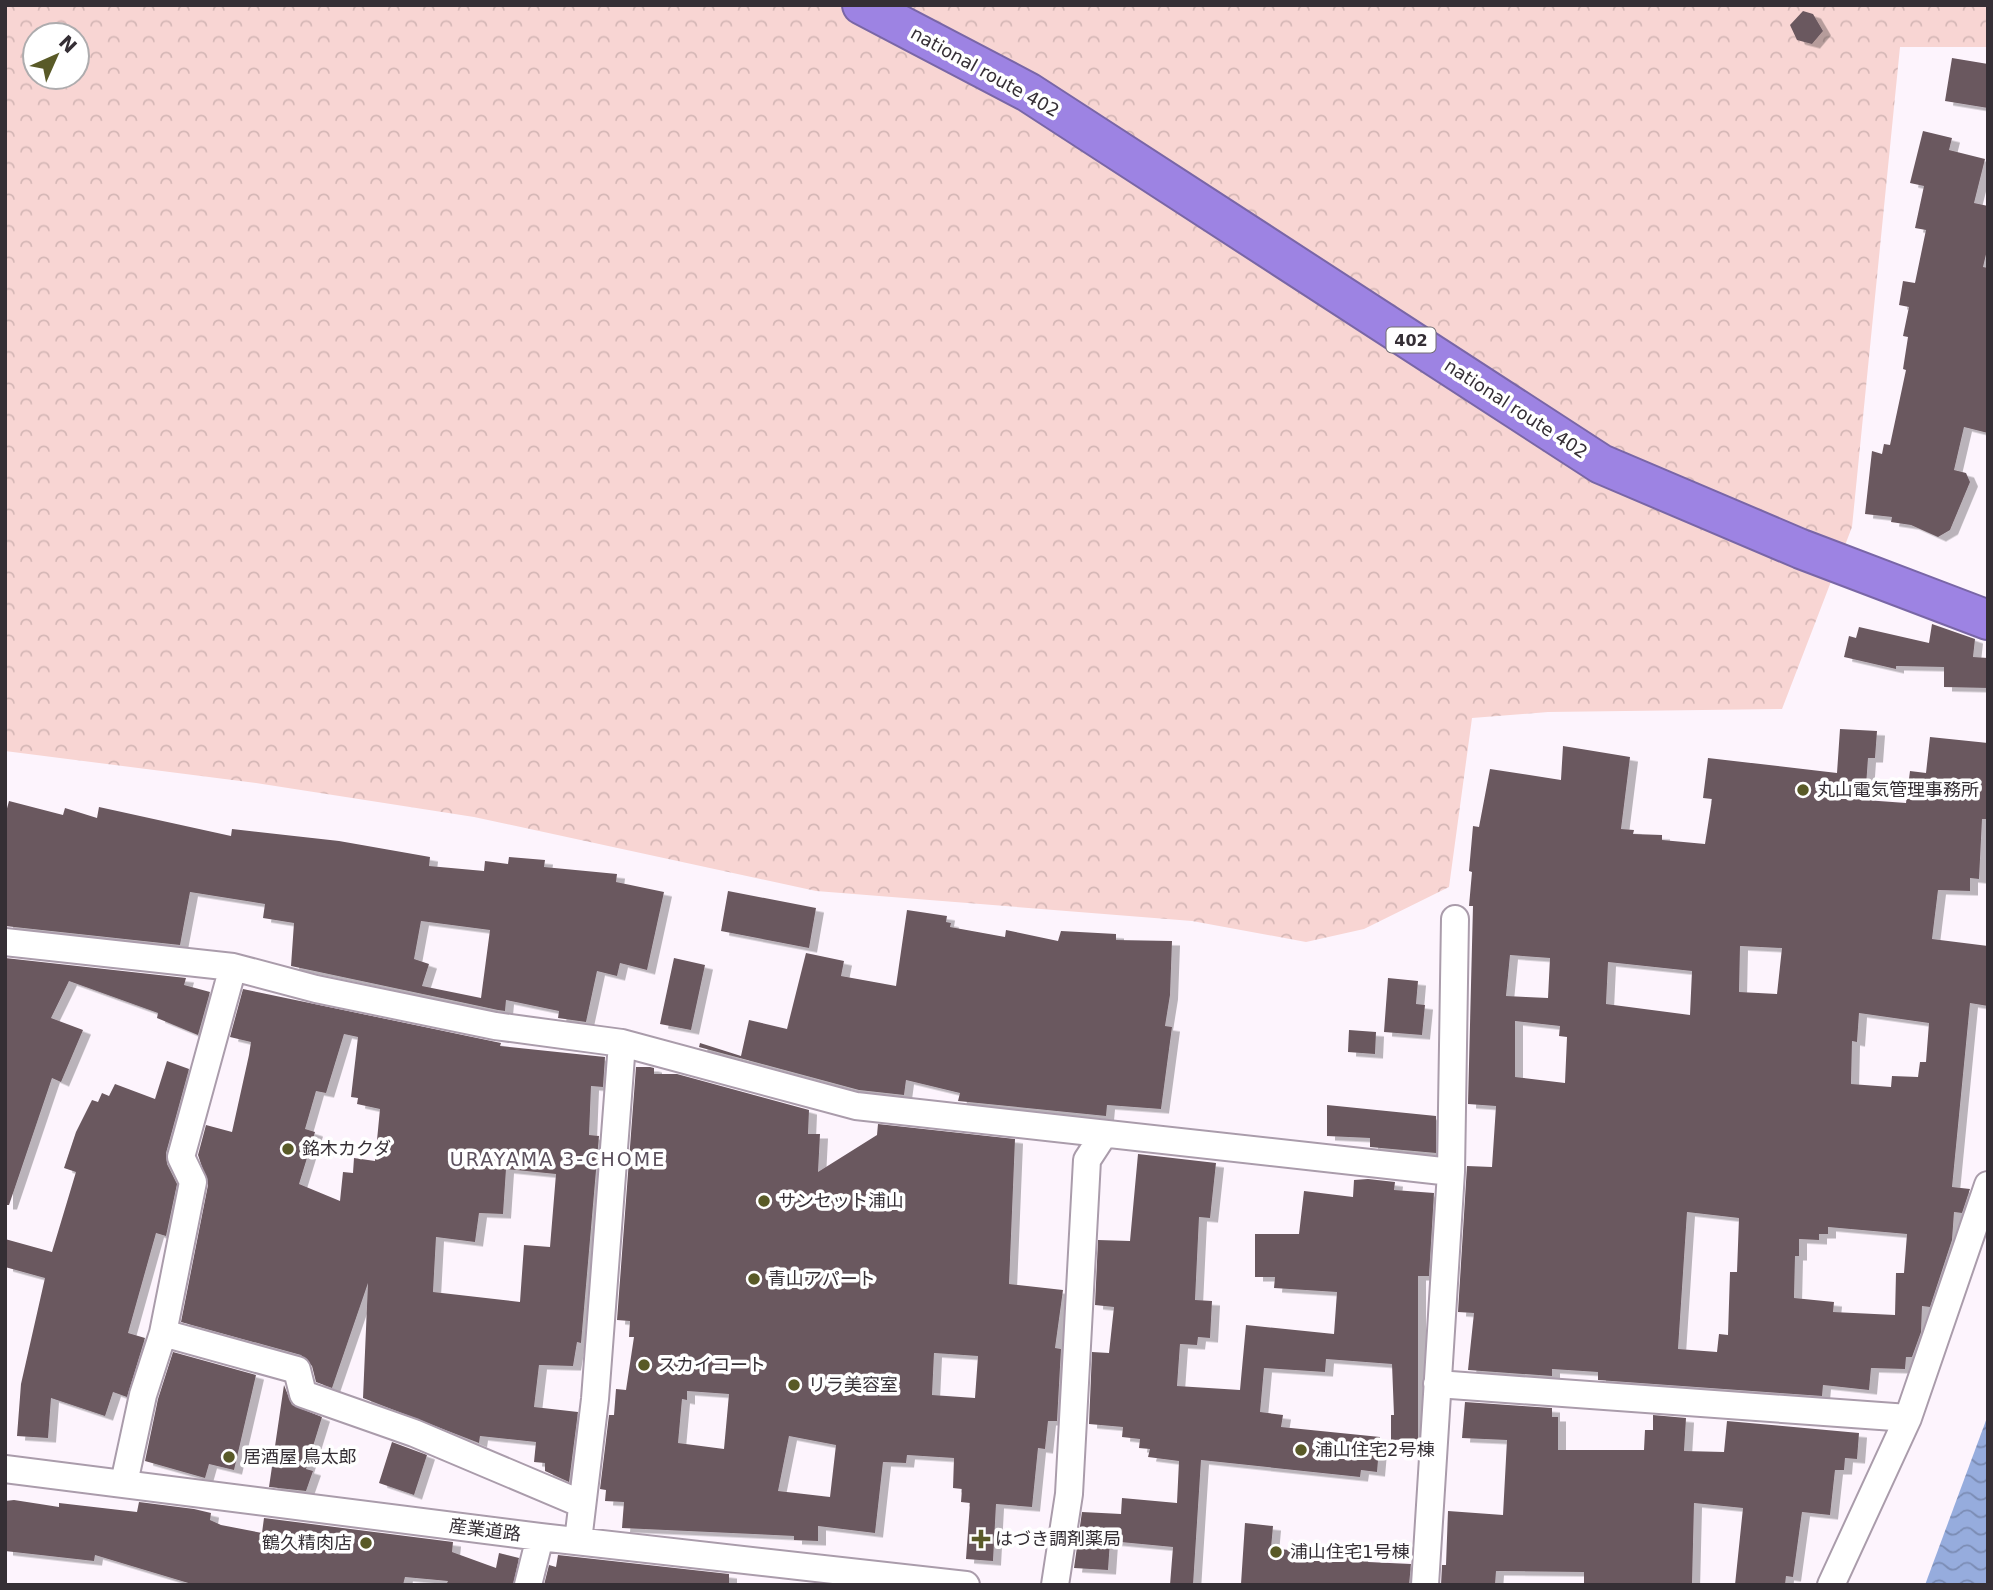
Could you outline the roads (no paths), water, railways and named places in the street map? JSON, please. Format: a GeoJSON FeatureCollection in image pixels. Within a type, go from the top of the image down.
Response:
{"type":"FeatureCollection","features":[{"type":"Feature","properties":{"kind":"highway","name":"national route 402"},"geometry":{"type":"LineString","coordinates":[[862,5],[1028,92],[1601,464],[1801,548],[1988,620]]}},
{"type":"Feature","properties":{"kind":"street"},"geometry":{"type":"LineString","coordinates":[[1424,1585],[1451,1172],[1455,919]]}},
{"type":"Feature","properties":{"kind":"street"},"geometry":{"type":"LineString","coordinates":[[5,942],[233,967],[316,989],[495,1026],[622,1043],[856,1106],[1451,1172]]}},
{"type":"Feature","properties":{"kind":"street"},"geometry":{"type":"LineString","coordinates":[[124,1483],[142,1395],[163,1334],[192,1182],[181,1157],[233,967]]}},
{"type":"Feature","properties":{"kind":"street"},"geometry":{"type":"LineString","coordinates":[[578,1541],[595,1399],[622,1043]]}},
{"type":"Feature","properties":{"kind":"street"},"geometry":{"type":"LineString","coordinates":[[1055,1585],[1069,1494],[1087,1160],[1104,1134]]}},
{"type":"Feature","properties":{"kind":"street"},"geometry":{"type":"LineString","coordinates":[[1831,1585],[1908,1418],[1988,1185]]}},
{"type":"Feature","properties":{"kind":"street"},"geometry":{"type":"LineString","coordinates":[[163,1334],[297,1370],[303,1394],[414,1433],[582,1504]]}},
{"type":"Feature","properties":{"kind":"street"},"geometry":{"type":"LineString","coordinates":[[1437,1384],[1908,1418]]}},
{"type":"Feature","properties":{"kind":"street","name":"産業道路"},"geometry":{"type":"LineString","coordinates":[[5,1469],[540,1538],[966,1585]]}},
{"type":"Feature","properties":{"kind":"street"},"geometry":{"type":"LineString","coordinates":[[528,1585],[540,1538]]}},
{"type":"Feature","properties":{"kind":"water"},"geometry":{"type":"Polygon","coordinates":[[[1988,1415],[1988,1585],[1925,1585],[1988,1415]]]}},
{"type":"Feature","properties":{"kind":"place","name":"丸山電気管理事務所"},"geometry":{"type":"Point","coordinates":[1803,790]}},
{"type":"Feature","properties":{"kind":"place","name":"銘木カクダ"},"geometry":{"type":"Point","coordinates":[288,1149]}},
{"type":"Feature","properties":{"kind":"place","name":"サンセット浦山"},"geometry":{"type":"Point","coordinates":[764,1201]}},
{"type":"Feature","properties":{"kind":"place","name":"青山アパート"},"geometry":{"type":"Point","coordinates":[754,1279]}},
{"type":"Feature","properties":{"kind":"place","name":"スカイコート"},"geometry":{"type":"Point","coordinates":[644,1365]}},
{"type":"Feature","properties":{"kind":"place","name":"リラ美容室"},"geometry":{"type":"Point","coordinates":[794,1385]}},
{"type":"Feature","properties":{"kind":"place","name":"浦山住宅2号棟"},"geometry":{"type":"Point","coordinates":[1301,1450]}},
{"type":"Feature","properties":{"kind":"place","name":"居酒屋 鳥太郎"},"geometry":{"type":"Point","coordinates":[229,1457]}},
{"type":"Feature","properties":{"kind":"place","name":"はづき調剤薬局"},"geometry":{"type":"Point","coordinates":[981,1539]}},
{"type":"Feature","properties":{"kind":"place","name":"鶴久精肉店"},"geometry":{"type":"Point","coordinates":[366,1543]}},
{"type":"Feature","properties":{"kind":"place","name":"浦山住宅1号棟"},"geometry":{"type":"Point","coordinates":[1276,1552]}},
{"type":"Feature","properties":{"kind":"district","name":"URAYAMA 3-CHOME"},"geometry":{"type":"Point","coordinates":[558,1159]}}]}
